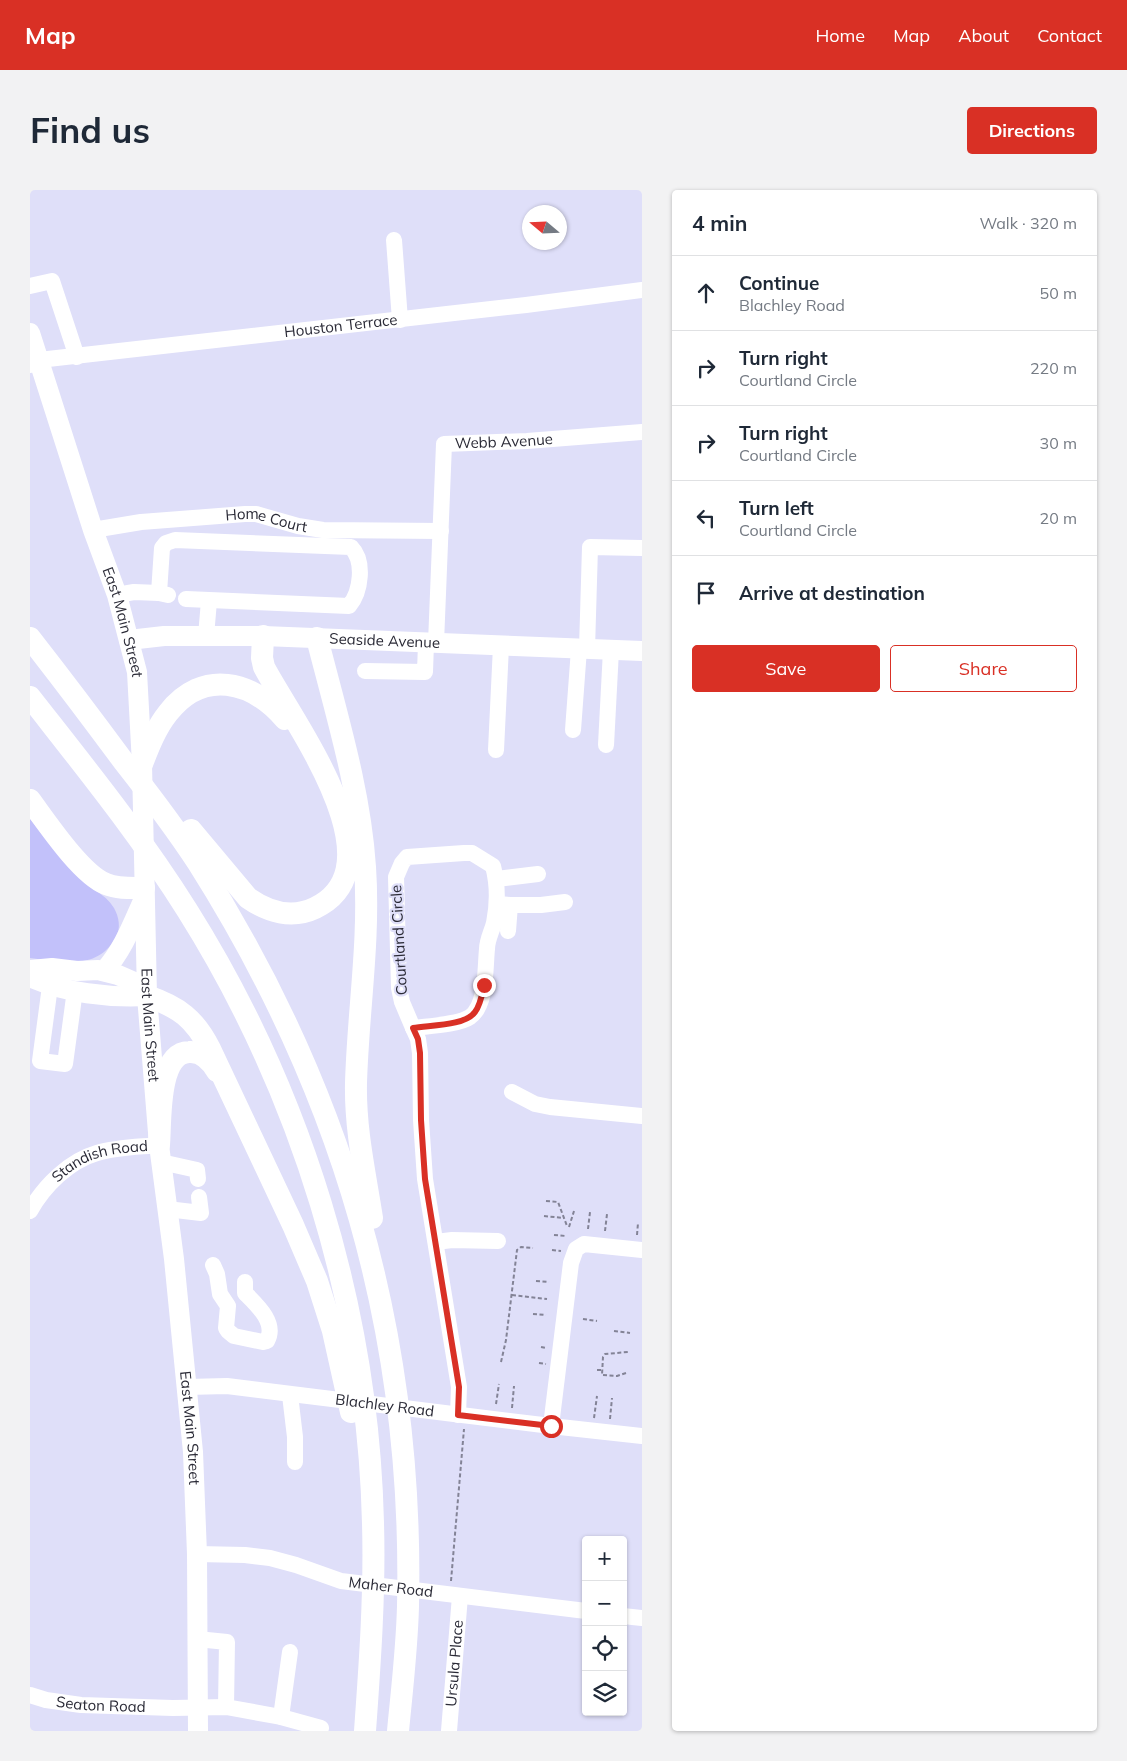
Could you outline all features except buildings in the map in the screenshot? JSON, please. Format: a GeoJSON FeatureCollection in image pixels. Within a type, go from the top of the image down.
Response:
{"type":"FeatureCollection","features":[{"type":"Feature","properties":{"kind":"highway"},"geometry":{"type":"LineString","coordinates":[[30,638],[239,889],[258,905],[281,914],[305,912],[325,902],[336,893],[347,869],[348,842],[334,792],[264,667],[262,658],[263,636]]}},
{"type":"Feature","properties":{"kind":"highway"},"geometry":{"type":"LineString","coordinates":[[30,638],[171,824],[219,897],[263,974],[301,1053],[333,1135],[360,1218],[380,1303],[400,1425],[407,1521],[408,1608],[398,1731]]}},
{"type":"Feature","properties":{"kind":"highway"},"geometry":{"type":"LineString","coordinates":[[317,638],[354,791],[365,866],[366,936],[356,1106],[360,1150],[373,1227],[380,1303]]}},
{"type":"Feature","properties":{"kind":"highway"},"geometry":{"type":"LineString","coordinates":[[141,755],[158,727],[174,706],[189,693],[217,685],[238,686],[264,699],[291,726],[315,757]]}},
{"type":"Feature","properties":{"kind":"highway"},"geometry":{"type":"LineString","coordinates":[[30,696],[140,840],[188,911],[218,962],[250,1023],[284,1102],[314,1184],[331,1240],[347,1307],[366,1426],[373,1520],[373,1607],[365,1731]]}},
{"type":"Feature","properties":{"kind":"highway"},"geometry":{"type":"LineString","coordinates":[[30,800],[83,868],[96,879],[111,886],[144,888]]}},
{"type":"Feature","properties":{"kind":"highway"},"geometry":{"type":"LineString","coordinates":[[147,996],[181,1011],[198,1028],[210,1049],[307,1257],[326,1307],[338,1353],[373,1520]]}},
{"type":"Feature","properties":{"kind":"highway"},"geometry":{"type":"LineString","coordinates":[[160,1154],[163,1088],[168,1068],[176,1057],[183,1053],[198,1053],[210,1061],[224,1083],[249,1132]]}},
{"type":"Feature","properties":{"kind":"main road","name":"East Main Street"},"geometry":{"type":"LineString","coordinates":[[30,333],[34,363],[117,595],[137,672],[147,996],[160,1154],[194,1452],[197,1554],[198,1731]]}},
{"type":"Feature","properties":{"kind":"main road","name":"Seaside Avenue"},"geometry":{"type":"LineString","coordinates":[[129,640],[164,636],[263,636],[642,651]]}},
{"type":"Feature","properties":{"kind":"main road"},"geometry":{"type":"LineString","coordinates":[[104,971],[115,958],[125,941],[144,888]]}},
{"type":"Feature","properties":{"kind":"main road"},"geometry":{"type":"LineString","coordinates":[[30,970],[51,977],[75,990],[130,997],[147,996]]}},
{"type":"Feature","properties":{"kind":"main road"},"geometry":{"type":"LineString","coordinates":[[30,977],[51,977],[77,971],[98,970],[118,975],[134,982],[147,996]]}},
{"type":"Feature","properties":{"kind":"street"},"geometry":{"type":"LineString","coordinates":[[394,240],[400,320]]}},
{"type":"Feature","properties":{"kind":"street"},"geometry":{"type":"LineString","coordinates":[[30,286],[52,281],[76,357]]}},
{"type":"Feature","properties":{"kind":"street","name":"Houston Terrace"},"geometry":{"type":"LineString","coordinates":[[34,363],[642,290]]}},
{"type":"Feature","properties":{"kind":"street","name":"Webb Avenue"},"geometry":{"type":"LineString","coordinates":[[365,671],[425,672],[431,643],[440,531],[444,444],[527,441],[642,432]]}},
{"type":"Feature","properties":{"kind":"street","name":"Home Court"},"geometry":{"type":"LineString","coordinates":[[93,530],[141,522],[256,514],[298,526],[323,530],[440,531]]}},
{"type":"Feature","properties":{"kind":"street"},"geometry":{"type":"LineString","coordinates":[[117,595],[134,592],[163,594],[162,548],[166,543],[175,540],[350,547],[356,552],[358,558],[360,570],[356,594],[348,606],[186,599]]}},
{"type":"Feature","properties":{"kind":"street"},"geometry":{"type":"LineString","coordinates":[[573,730],[583,649],[590,547],[642,548]]}},
{"type":"Feature","properties":{"kind":"street"},"geometry":{"type":"LineString","coordinates":[[206,636],[209,601]]}},
{"type":"Feature","properties":{"kind":"street"},"geometry":{"type":"LineString","coordinates":[[496,750],[501,646]]}},
{"type":"Feature","properties":{"kind":"street"},"geometry":{"type":"LineString","coordinates":[[606,745],[611,650]]}},
{"type":"Feature","properties":{"kind":"street","name":"Courtland Circle"},"geometry":{"type":"LineString","coordinates":[[461,1422],[459,1387],[425,1179],[418,1039],[402,1002],[399,988],[396,877],[402,862],[407,857],[472,853],[493,866],[496,879]]}},
{"type":"Feature","properties":{"kind":"street"},"geometry":{"type":"LineString","coordinates":[[413,1028],[461,1021],[475,1013],[482,998],[487,946],[505,931],[503,904],[496,879],[538,874]]}},
{"type":"Feature","properties":{"kind":"street"},"geometry":{"type":"LineString","coordinates":[[503,904],[541,905],[565,902]]}},
{"type":"Feature","properties":{"kind":"street"},"geometry":{"type":"LineString","coordinates":[[51,977],[40,1061],[65,1064],[75,990]]}},
{"type":"Feature","properties":{"kind":"street"},"geometry":{"type":"LineString","coordinates":[[512,1092],[535,1104],[550,1107],[642,1116]]}},
{"type":"Feature","properties":{"kind":"street","name":"Standish Road"},"geometry":{"type":"LineString","coordinates":[[30,1211],[50,1184],[68,1168],[97,1153],[112,1150],[160,1154],[197,1170],[198,1179]]}},
{"type":"Feature","properties":{"kind":"street"},"geometry":{"type":"LineString","coordinates":[[167,1209],[201,1213],[200,1197]]}},
{"type":"Feature","properties":{"kind":"street"},"geometry":{"type":"LineString","coordinates":[[436,1242],[452,1240],[498,1241]]}},
{"type":"Feature","properties":{"kind":"street"},"geometry":{"type":"LineString","coordinates":[[551,1426],[571,1263],[576,1249],[584,1244],[639,1243]]}},
{"type":"Feature","properties":{"kind":"street"},"geometry":{"type":"LineString","coordinates":[[213,1264],[217,1274],[220,1294],[228,1306],[226,1328],[228,1331],[234,1336],[263,1342],[267,1341],[270,1332],[265,1314],[246,1293],[245,1282]]}},
{"type":"Feature","properties":{"kind":"street","name":"Blachley Road"},"geometry":{"type":"LineString","coordinates":[[187,1387],[227,1386],[416,1410],[461,1422],[551,1426],[642,1436]]}},
{"type":"Feature","properties":{"kind":"street"},"geometry":{"type":"LineString","coordinates":[[290,1395],[295,1437],[295,1462]]}},
{"type":"Feature","properties":{"kind":"street","name":"Maher Road"},"geometry":{"type":"LineString","coordinates":[[197,1554],[245,1555],[270,1558],[341,1581],[426,1592],[455,1591],[582,1611]]}},
{"type":"Feature","properties":{"kind":"street","name":"Ursula Place"},"geometry":{"type":"LineString","coordinates":[[449,1731],[455,1591]]}},
{"type":"Feature","properties":{"kind":"street"},"geometry":{"type":"LineString","coordinates":[[627,1616],[642,1618]]}},
{"type":"Feature","properties":{"kind":"street"},"geometry":{"type":"LineString","coordinates":[[197,1639],[227,1642],[226,1706]]}},
{"type":"Feature","properties":{"kind":"street"},"geometry":{"type":"LineString","coordinates":[[281,1717],[290,1652]]}},
{"type":"Feature","properties":{"kind":"street","name":"Seaton Road"},"geometry":{"type":"LineString","coordinates":[[30,1695],[46,1700],[81,1705],[174,1708],[226,1706],[281,1717],[321,1728]]}},
{"type":"Feature","properties":{"kind":"path"},"geometry":{"type":"LineString","coordinates":[[546,1201],[558,1202],[568,1227],[574,1210]]}},
{"type":"Feature","properties":{"kind":"path"},"geometry":{"type":"LineString","coordinates":[[588,1229],[590,1212]]}},
{"type":"Feature","properties":{"kind":"path"},"geometry":{"type":"LineString","coordinates":[[604,1231],[607,1214]]}},
{"type":"Feature","properties":{"kind":"path"},"geometry":{"type":"LineString","coordinates":[[544,1216],[564,1218]]}},
{"type":"Feature","properties":{"kind":"path"},"geometry":{"type":"LineString","coordinates":[[638,1224],[639,1243]]}},
{"type":"Feature","properties":{"kind":"path"},"geometry":{"type":"LineString","coordinates":[[554,1234],[566,1236]]}},
{"type":"Feature","properties":{"kind":"path"},"geometry":{"type":"LineString","coordinates":[[502,1362],[517,1250],[520,1247],[533,1248]]}},
{"type":"Feature","properties":{"kind":"path"},"geometry":{"type":"LineString","coordinates":[[552,1250],[564,1252]]}},
{"type":"Feature","properties":{"kind":"path"},"geometry":{"type":"LineString","coordinates":[[536,1281],[549,1282]]}},
{"type":"Feature","properties":{"kind":"path"},"geometry":{"type":"LineString","coordinates":[[512,1294],[547,1299]]}},
{"type":"Feature","properties":{"kind":"path"},"geometry":{"type":"LineString","coordinates":[[532,1314],[546,1315]]}},
{"type":"Feature","properties":{"kind":"path"},"geometry":{"type":"LineString","coordinates":[[583,1319],[597,1321]]}},
{"type":"Feature","properties":{"kind":"path"},"geometry":{"type":"LineString","coordinates":[[614,1331],[630,1332]]}},
{"type":"Feature","properties":{"kind":"path"},"geometry":{"type":"LineString","coordinates":[[626,1374],[617,1376],[602,1375],[602,1370],[604,1355],[628,1352]]}},
{"type":"Feature","properties":{"kind":"path"},"geometry":{"type":"LineString","coordinates":[[598,1360],[603,1361]]}},
{"type":"Feature","properties":{"kind":"path"},"geometry":{"type":"LineString","coordinates":[[597,1370],[602,1370]]}},
{"type":"Feature","properties":{"kind":"path"},"geometry":{"type":"LineString","coordinates":[[496,1406],[499,1384]]}},
{"type":"Feature","properties":{"kind":"path"},"geometry":{"type":"LineString","coordinates":[[512,1408],[514,1386]]}},
{"type":"Feature","properties":{"kind":"path"},"geometry":{"type":"LineString","coordinates":[[594,1418],[597,1396]]}},
{"type":"Feature","properties":{"kind":"path"},"geometry":{"type":"LineString","coordinates":[[610,1419],[612,1398]]}},
{"type":"Feature","properties":{"kind":"path"},"geometry":{"type":"LineString","coordinates":[[455,1591],[461,1422]]}},
{"type":"Feature","properties":{"kind":"shaded area"},"geometry":{"type":"Polygon","coordinates":[[[30,819],[77,875],[106,898],[117,915],[119,922],[118,934],[108,948],[89,960],[66,962],[30,958],[30,819]]]}},
{"type":"Feature","properties":{"kind":"route"},"geometry":{"type":"LineString","coordinates":[[484,985],[479,1006],[469,1018],[461,1021],[413,1028],[418,1039],[420,1053],[419,1077],[425,1179],[459,1387],[458,1415],[551,1426]]}}]}
